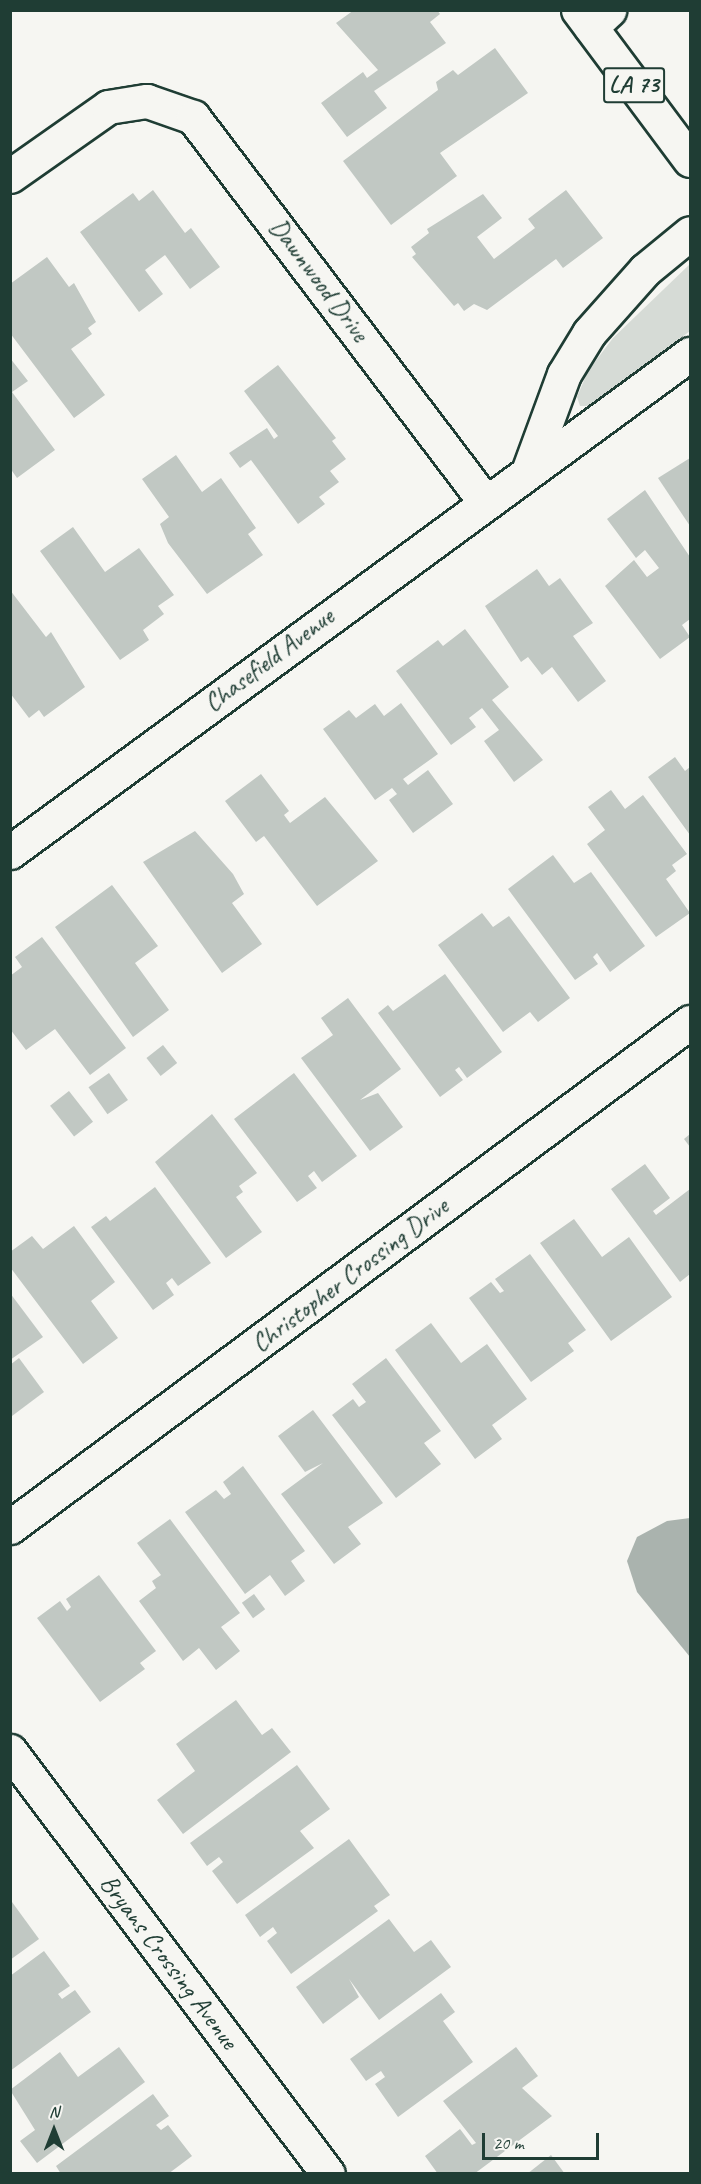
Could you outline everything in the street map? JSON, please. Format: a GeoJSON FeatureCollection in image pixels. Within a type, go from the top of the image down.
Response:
{"type":"FeatureCollection","features":[{"type":"Feature","properties":{"kind":"street","name":"LA 73"},"geometry":{"type":"LineString","coordinates":[[592,16],[690,160]]}},
{"type":"Feature","properties":{"kind":"street","name":"Dawnwood Drive"},"geometry":{"type":"LineString","coordinates":[[10,176],[86,120],[128,101],[176,108],[206,129],[484,500]]}},
{"type":"Feature","properties":{"kind":"street"},"geometry":{"type":"LineString","coordinates":[[529,469],[564,374],[589,333],[645,270],[690,233]]}},
{"type":"Feature","properties":{"kind":"street","name":"Chasefield Avenue"},"geometry":{"type":"LineString","coordinates":[[10,852],[484,500],[690,354]]}},
{"type":"Feature","properties":{"kind":"street","name":"Christopher Crossing Drive"},"geometry":{"type":"LineString","coordinates":[[10,1527],[690,1022]]}},
{"type":"Feature","properties":{"kind":"street","name":"Bryans Crossing Avenue"},"geometry":{"type":"LineString","coordinates":[[10,1751],[328,2174]]}},
{"type":"Feature","properties":{"kind":"shaded area"},"geometry":{"type":"Polygon","coordinates":[[[690,264],[690,331],[590,406],[580,406],[577,397],[588,371],[613,338],[690,264]]]}},
{"type":"Feature","properties":{"kind":"shaded area"},"geometry":{"type":"Polygon","coordinates":[[[690,1518],[690,1657],[637,1592],[627,1561],[637,1537],[667,1521],[690,1518]]]}},
{"type":"Feature","properties":{"kind":"building"},"geometry":{"type":"Polygon","coordinates":[[[354,10],[437,10],[440,14],[430,22],[446,43],[374,91],[387,108],[347,137],[321,103],[363,72],[367,78],[378,70],[336,23],[354,10]]]}},
{"type":"Feature","properties":{"kind":"building"},"geometry":{"type":"Polygon","coordinates":[[[495,48],[528,93],[440,153],[457,176],[391,225],[343,161],[438,90],[436,82],[453,70],[458,75],[495,48]]]}},
{"type":"Feature","properties":{"kind":"building"},"geometry":{"type":"Polygon","coordinates":[[[153,190],[185,233],[191,228],[220,267],[190,289],[165,255],[145,270],[163,294],[139,312],[80,232],[133,193],[139,201],[153,190]]]}},
{"type":"Feature","properties":{"kind":"building"},"geometry":{"type":"Polygon","coordinates":[[[566,190],[603,238],[563,268],[556,259],[487,310],[474,304],[464,311],[458,303],[454,306],[412,257],[416,254],[411,247],[429,233],[427,229],[483,194],[502,218],[477,237],[494,259],[535,228],[528,219],[566,190]]]}},
{"type":"Feature","properties":{"kind":"building"},"geometry":{"type":"Polygon","coordinates":[[[47,257],[69,287],[74,283],[96,322],[88,328],[92,334],[71,349],[105,395],[74,418],[10,333],[10,284],[47,257]]]}},
{"type":"Feature","properties":{"kind":"building"},"geometry":{"type":"Polygon","coordinates":[[[10,358],[28,381],[12,392],[55,450],[17,478],[10,468],[10,358]]]}},
{"type":"Feature","properties":{"kind":"building"},"geometry":{"type":"Polygon","coordinates":[[[278,365],[336,438],[332,441],[346,459],[330,471],[339,482],[319,497],[325,504],[298,524],[251,460],[240,468],[229,453],[267,428],[274,439],[278,436],[244,391],[278,365]]]}},
{"type":"Feature","properties":{"kind":"building"},"geometry":{"type":"Polygon","coordinates":[[[176,455],[202,492],[221,478],[256,528],[248,534],[263,555],[207,594],[168,543],[160,524],[169,517],[142,479],[176,455]]]}},
{"type":"Feature","properties":{"kind":"building"},"geometry":{"type":"Polygon","coordinates":[[[690,458],[690,526],[658,478],[690,458]]]}},
{"type":"Feature","properties":{"kind":"building"},"geometry":{"type":"Polygon","coordinates":[[[645,490],[690,557],[690,619],[682,625],[690,637],[660,659],[605,586],[634,560],[647,577],[659,568],[645,550],[636,558],[607,519],[645,490]]]}},
{"type":"Feature","properties":{"kind":"building"},"geometry":{"type":"Polygon","coordinates":[[[73,527],[105,572],[139,548],[174,595],[158,606],[164,614],[143,630],[149,640],[120,660],[40,551],[73,527]]]}},
{"type":"Feature","properties":{"kind":"building"},"geometry":{"type":"Polygon","coordinates":[[[537,569],[549,586],[560,578],[593,623],[573,636],[606,681],[578,702],[552,667],[542,675],[528,657],[521,662],[485,606],[537,569]]]}},
{"type":"Feature","properties":{"kind":"building"},"geometry":{"type":"Polygon","coordinates":[[[10,590],[46,637],[51,632],[85,687],[44,717],[39,710],[29,718],[10,693],[10,590]]]}},
{"type":"Feature","properties":{"kind":"building"},"geometry":{"type":"Polygon","coordinates":[[[465,629],[509,687],[492,700],[543,760],[514,782],[484,741],[499,730],[482,708],[469,718],[476,727],[451,745],[396,671],[438,640],[443,646],[465,629]]]}},
{"type":"Feature","properties":{"kind":"building"},"geometry":{"type":"Polygon","coordinates":[[[401,703],[438,754],[403,779],[408,785],[428,770],[453,804],[413,833],[389,800],[397,794],[392,788],[375,800],[323,729],[349,710],[356,718],[375,704],[384,716],[401,703]]]}},
{"type":"Feature","properties":{"kind":"building"},"geometry":{"type":"Polygon","coordinates":[[[675,757],[685,771],[690,767],[690,835],[648,777],[675,757]]]}},
{"type":"Feature","properties":{"kind":"building"},"geometry":{"type":"Polygon","coordinates":[[[261,774],[289,811],[284,815],[290,823],[325,797],[378,861],[317,906],[264,836],[256,842],[225,801],[261,774]]]}},
{"type":"Feature","properties":{"kind":"building"},"geometry":{"type":"Polygon","coordinates":[[[611,790],[625,809],[643,795],[687,854],[672,865],[676,871],[666,879],[690,913],[656,937],[587,844],[605,830],[588,807],[611,790]]]}},
{"type":"Feature","properties":{"kind":"building"},"geometry":{"type":"Polygon","coordinates":[[[195,831],[233,874],[244,894],[232,903],[262,944],[222,973],[143,862],[195,831]]]}},
{"type":"Feature","properties":{"kind":"building"},"geometry":{"type":"Polygon","coordinates":[[[553,855],[574,883],[591,872],[645,946],[610,972],[597,953],[593,957],[598,964],[575,980],[508,889],[553,855]]]}},
{"type":"Feature","properties":{"kind":"building"},"geometry":{"type":"Polygon","coordinates":[[[112,885],[158,946],[135,963],[169,1010],[133,1037],[55,927],[112,885]]]}},
{"type":"Feature","properties":{"kind":"building"},"geometry":{"type":"Polygon","coordinates":[[[482,913],[493,927],[509,916],[570,998],[538,1022],[530,1012],[503,1032],[438,945],[482,913]]]}},
{"type":"Feature","properties":{"kind":"building"},"geometry":{"type":"Polygon","coordinates":[[[42,937],[126,1048],[90,1075],[55,1029],[26,1050],[10,1029],[10,976],[22,967],[15,957],[42,937]]]}},
{"type":"Feature","properties":{"kind":"building"},"geometry":{"type":"Polygon","coordinates":[[[445,974],[502,1052],[467,1078],[459,1067],[455,1070],[463,1080],[440,1097],[378,1013],[388,1005],[393,1011],[445,974]]]}},
{"type":"Feature","properties":{"kind":"building"},"geometry":{"type":"Polygon","coordinates":[[[348,998],[401,1069],[360,1100],[378,1093],[403,1127],[370,1151],[301,1058],[333,1035],[321,1018],[348,998]]]}},
{"type":"Feature","properties":{"kind":"building"},"geometry":{"type":"Polygon","coordinates":[[[163,1045],[177,1063],[161,1076],[146,1058],[163,1045]]]}},
{"type":"Feature","properties":{"kind":"building"},"geometry":{"type":"Polygon","coordinates":[[[109,1073],[128,1100],[107,1114],[89,1087],[109,1073]]]}},
{"type":"Feature","properties":{"kind":"building"},"geometry":{"type":"Polygon","coordinates":[[[294,1073],[357,1156],[322,1182],[314,1171],[308,1176],[317,1188],[297,1202],[234,1119],[294,1073]]]}},
{"type":"Feature","properties":{"kind":"building"},"geometry":{"type":"Polygon","coordinates":[[[69,1091],[93,1122],[74,1137],[50,1106],[69,1091]]]}},
{"type":"Feature","properties":{"kind":"building"},"geometry":{"type":"Polygon","coordinates":[[[212,1114],[257,1173],[239,1186],[243,1192],[236,1197],[262,1232],[226,1258],[155,1162],[212,1114]]]}},
{"type":"Feature","properties":{"kind":"building"},"geometry":{"type":"Polygon","coordinates":[[[690,1134],[690,1147],[684,1139],[690,1134]]]}},
{"type":"Feature","properties":{"kind":"building"},"geometry":{"type":"Polygon","coordinates":[[[645,1164],[670,1198],[653,1211],[656,1215],[690,1189],[690,1274],[680,1282],[611,1189],[645,1164]]]}},
{"type":"Feature","properties":{"kind":"building"},"geometry":{"type":"Polygon","coordinates":[[[155,1187],[211,1263],[178,1286],[172,1278],[166,1283],[174,1295],[153,1310],[91,1227],[106,1216],[110,1221],[155,1187]]]}},
{"type":"Feature","properties":{"kind":"building"},"geometry":{"type":"Polygon","coordinates":[[[574,1219],[602,1257],[629,1237],[672,1297],[611,1341],[540,1243],[574,1219]]]}},
{"type":"Feature","properties":{"kind":"building"},"geometry":{"type":"Polygon","coordinates":[[[74,1226],[115,1282],[91,1301],[118,1338],[83,1364],[10,1267],[10,1252],[32,1236],[43,1249],[74,1226]]]}},
{"type":"Feature","properties":{"kind":"building"},"geometry":{"type":"Polygon","coordinates":[[[530,1254],[586,1330],[568,1343],[574,1351],[531,1382],[469,1298],[491,1282],[500,1293],[504,1291],[495,1279],[530,1254]]]}},
{"type":"Feature","properties":{"kind":"building"},"geometry":{"type":"Polygon","coordinates":[[[10,1293],[43,1337],[10,1360],[10,1293]]]}},
{"type":"Feature","properties":{"kind":"building"},"geometry":{"type":"Polygon","coordinates":[[[431,1323],[461,1363],[487,1344],[527,1399],[492,1425],[502,1439],[475,1459],[395,1350],[431,1323]]]}},
{"type":"Feature","properties":{"kind":"building"},"geometry":{"type":"Polygon","coordinates":[[[19,1358],[44,1392],[12,1416],[10,1365],[19,1358]]]}},
{"type":"Feature","properties":{"kind":"building"},"geometry":{"type":"Polygon","coordinates":[[[386,1358],[441,1431],[424,1443],[441,1464],[396,1498],[332,1415],[353,1399],[359,1407],[366,1402],[352,1384],[386,1358]]]}},
{"type":"Feature","properties":{"kind":"building"},"geometry":{"type":"Polygon","coordinates":[[[313,1410],[383,1503],[348,1527],[361,1544],[334,1564],[281,1494],[323,1463],[305,1472],[278,1436],[313,1410]]]}},
{"type":"Feature","properties":{"kind":"building"},"geometry":{"type":"Polygon","coordinates":[[[243,1466],[305,1551],[291,1561],[305,1581],[285,1596],[270,1575],[245,1594],[185,1512],[216,1490],[224,1499],[231,1494],[223,1482],[243,1466]]]}},
{"type":"Feature","properties":{"kind":"building"},"geometry":{"type":"Polygon","coordinates":[[[170,1519],[240,1613],[221,1627],[240,1651],[216,1670],[199,1648],[183,1661],[139,1601],[156,1588],[152,1581],[161,1575],[137,1543],[170,1519]]]}},
{"type":"Feature","properties":{"kind":"building"},"geometry":{"type":"Polygon","coordinates":[[[99,1575],[156,1651],[140,1663],[145,1669],[100,1702],[37,1618],[60,1601],[67,1611],[71,1607],[66,1599],[99,1575]]]}},
{"type":"Feature","properties":{"kind":"building"},"geometry":{"type":"Polygon","coordinates":[[[254,1594],[265,1609],[253,1618],[242,1603],[254,1594]]]}},
{"type":"Feature","properties":{"kind":"building"},"geometry":{"type":"Polygon","coordinates":[[[236,1700],[262,1735],[272,1728],[291,1752],[183,1834],[157,1800],[195,1771],[176,1744],[236,1700]]]}},
{"type":"Feature","properties":{"kind":"building"},"geometry":{"type":"Polygon","coordinates":[[[297,1765],[330,1809],[300,1831],[314,1848],[237,1904],[212,1871],[223,1862],[219,1857],[207,1866],[190,1843],[297,1765]]]}},
{"type":"Feature","properties":{"kind":"building"},"geometry":{"type":"Polygon","coordinates":[[[349,1839],[390,1895],[374,1906],[378,1911],[291,1974],[267,1941],[277,1933],[273,1927],[260,1937],[245,1915],[349,1839]]]}},
{"type":"Feature","properties":{"kind":"building"},"geometry":{"type":"Polygon","coordinates":[[[12,1902],[39,1939],[10,1960],[10,1904],[12,1902]]]}},
{"type":"Feature","properties":{"kind":"building"},"geometry":{"type":"Polygon","coordinates":[[[389,1919],[414,1952],[431,1940],[451,1967],[379,2020],[349,1979],[359,1997],[323,2024],[296,1987],[389,1919]]]}},
{"type":"Feature","properties":{"kind":"building"},"geometry":{"type":"Polygon","coordinates":[[[44,1951],[70,1986],[58,1994],[62,1999],[75,1990],[91,2012],[10,2071],[10,1976],[44,1951]]]}},
{"type":"Feature","properties":{"kind":"building"},"geometry":{"type":"Polygon","coordinates":[[[441,1993],[455,2012],[443,2021],[473,2062],[398,2117],[375,2084],[385,2077],[381,2071],[366,2081],[350,2059],[441,1993]]]}},
{"type":"Feature","properties":{"kind":"building"},"geometry":{"type":"Polygon","coordinates":[[[119,2047],[145,2082],[37,2163],[20,2141],[35,2130],[10,2090],[60,2052],[78,2077],[119,2047]]]}},
{"type":"Feature","properties":{"kind":"building"},"geometry":{"type":"Polygon","coordinates":[[[516,2047],[538,2076],[522,2088],[552,2116],[474,2174],[438,2174],[425,2156],[460,2129],[472,2145],[476,2143],[443,2101],[516,2047]]]}},
{"type":"Feature","properties":{"kind":"building"},"geometry":{"type":"Polygon","coordinates":[[[153,2094],[169,2116],[156,2125],[161,2130],[168,2125],[192,2156],[168,2174],[61,2174],[56,2166],[153,2094]]]}},
{"type":"Feature","properties":{"kind":"building"},"geometry":{"type":"Polygon","coordinates":[[[551,2155],[565,2174],[527,2174],[551,2155]]]}}]}
